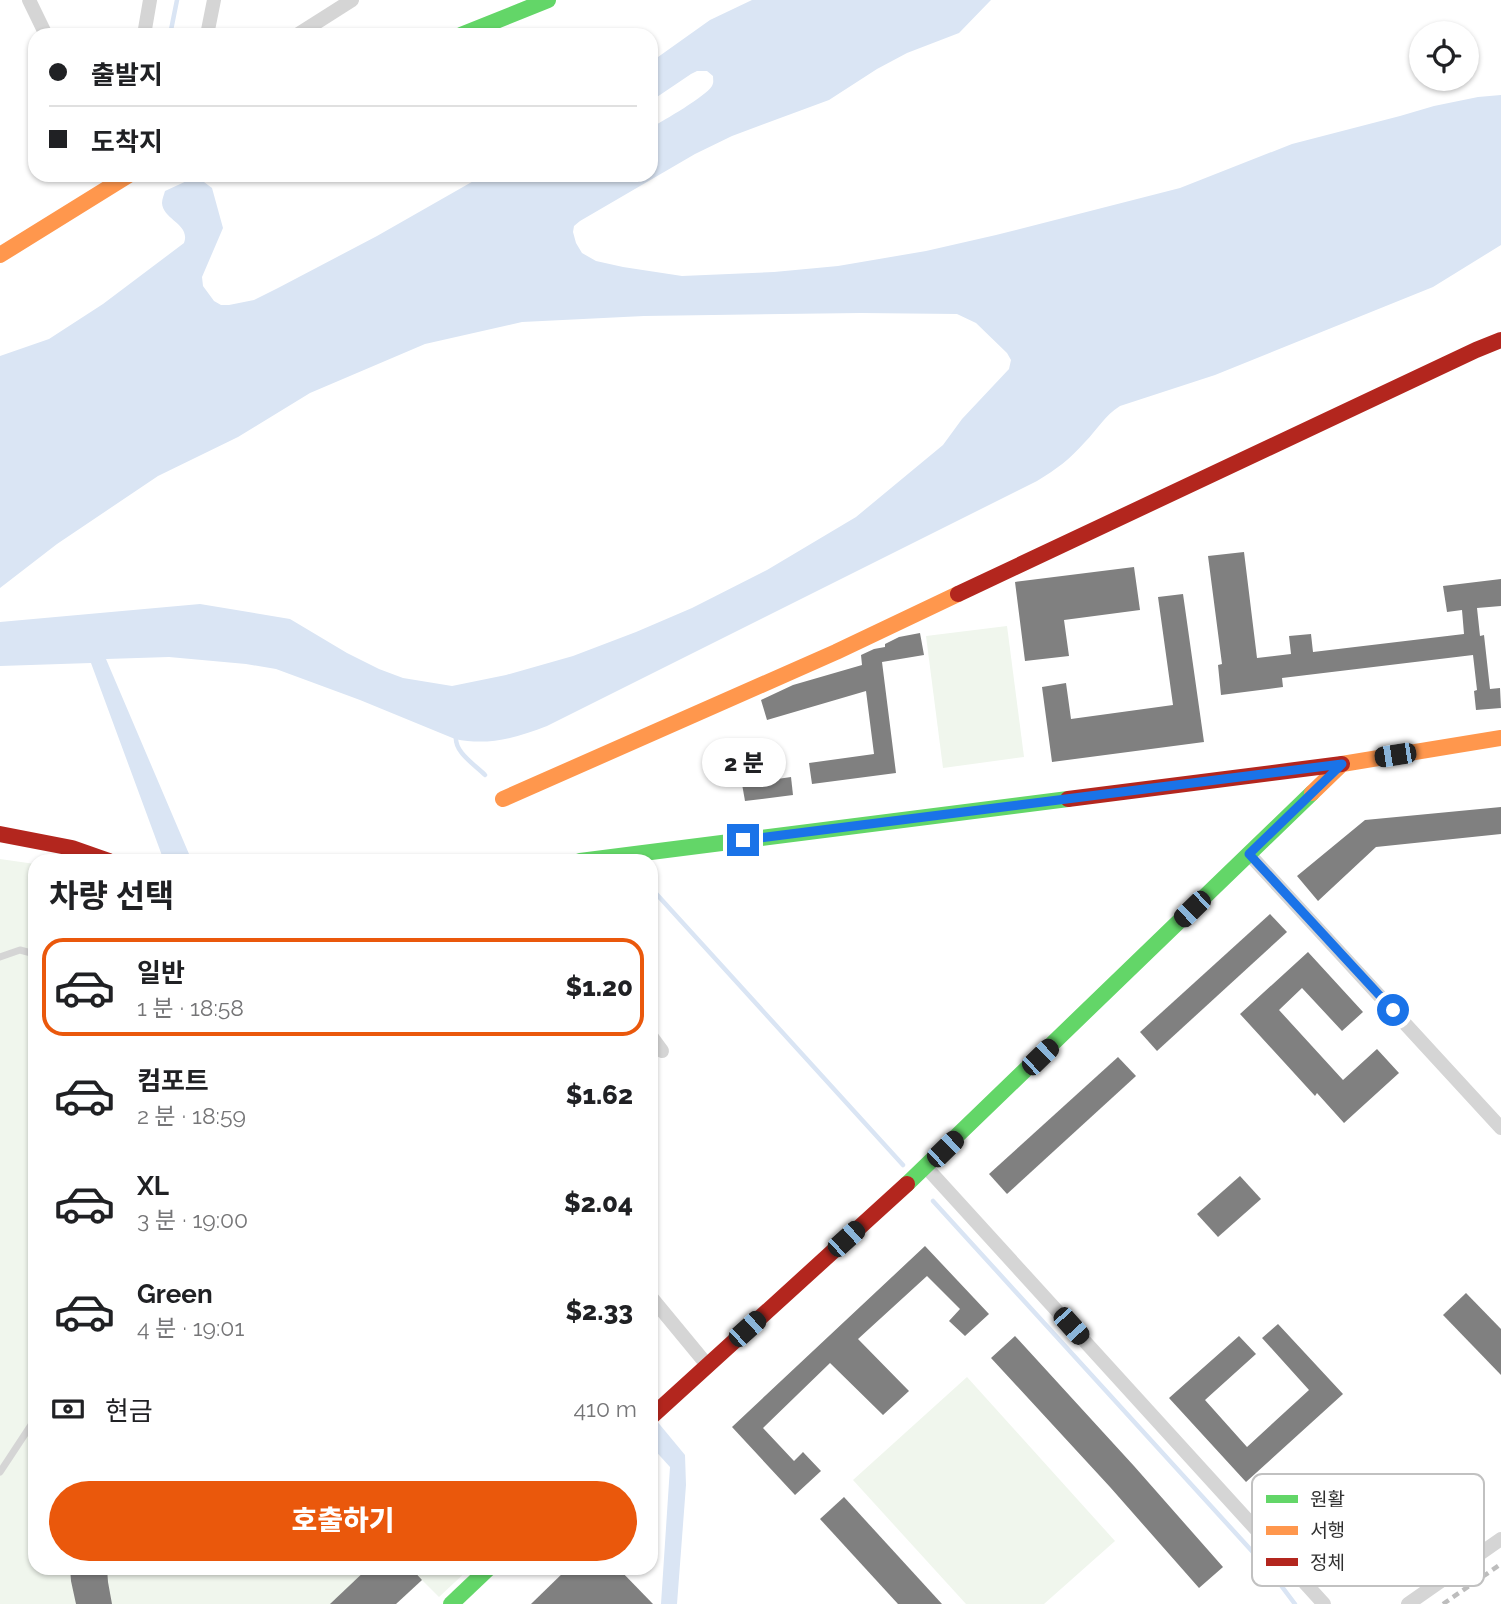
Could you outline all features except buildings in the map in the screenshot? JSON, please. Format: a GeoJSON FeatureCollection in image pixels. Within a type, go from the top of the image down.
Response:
{"type":"FeatureCollection","features":[{"type":"Feature","properties":{"kind":"main road"},"geometry":{"type":"LineString","coordinates":[[478,28],[548,0]]}},
{"type":"Feature","properties":{"kind":"main road"},"geometry":{"type":"LineString","coordinates":[[0,255],[113,182]]}},
{"type":"Feature","properties":{"kind":"main road"},"geometry":{"type":"LineString","coordinates":[[503,799],[836,652],[1501,340]]}},
{"type":"Feature","properties":{"kind":"main road"},"geometry":{"type":"LineString","coordinates":[[635,854],[1342,764],[1501,738]]}},
{"type":"Feature","properties":{"kind":"main road"},"geometry":{"type":"LineString","coordinates":[[658,1411],[926,1167],[1342,764]]}},
{"type":"Feature","properties":{"kind":"main road"},"geometry":{"type":"LineString","coordinates":[[0,834],[72,848],[89,854]]}},
{"type":"Feature","properties":{"kind":"main road"},"geometry":{"type":"LineString","coordinates":[[451,1604],[482,1575]]}},
{"type":"Feature","properties":{"kind":"street"},"geometry":{"type":"LineString","coordinates":[[29,0],[43,28]]}},
{"type":"Feature","properties":{"kind":"street"},"geometry":{"type":"LineString","coordinates":[[145,28],[150,0]]}},
{"type":"Feature","properties":{"kind":"street"},"geometry":{"type":"LineString","coordinates":[[208,28],[214,0]]}},
{"type":"Feature","properties":{"kind":"street"},"geometry":{"type":"LineString","coordinates":[[308,28],[352,0]]}},
{"type":"Feature","properties":{"kind":"street"},"geometry":{"type":"LineString","coordinates":[[1249,854],[1501,1128]]}},
{"type":"Feature","properties":{"kind":"street"},"geometry":{"type":"LineString","coordinates":[[658,1046],[662,1051]]}},
{"type":"Feature","properties":{"kind":"street"},"geometry":{"type":"LineString","coordinates":[[926,1167],[1252,1525]]}},
{"type":"Feature","properties":{"kind":"street"},"geometry":{"type":"LineString","coordinates":[[658,1305],[708,1366]]}},
{"type":"Feature","properties":{"kind":"street"},"geometry":{"type":"LineString","coordinates":[[1484,1551],[1501,1539]]}},
{"type":"Feature","properties":{"kind":"street"},"geometry":{"type":"LineString","coordinates":[[1308,1586],[1324,1604]]}},
{"type":"Feature","properties":{"kind":"street"},"geometry":{"type":"LineString","coordinates":[[1408,1604],[1434,1586]]}},
{"type":"Feature","properties":{"kind":"lane"},"geometry":{"type":"LineString","coordinates":[[0,957],[20,950],[28,952]]}},
{"type":"Feature","properties":{"kind":"lane"},"geometry":{"type":"LineString","coordinates":[[0,1472],[28,1430]]}},
{"type":"Feature","properties":{"kind":"shaded area"},"geometry":{"type":"Polygon","coordinates":[[[1007,626],[1024,757],[943,768],[926,636],[1007,626]]]}},
{"type":"Feature","properties":{"kind":"shaded area"},"geometry":{"type":"Polygon","coordinates":[[[0,859],[28,863],[28,1575],[463,1575],[439,1597],[422,1580],[396,1604],[0,1604],[0,859]]]}},
{"type":"Feature","properties":{"kind":"shaded area"},"geometry":{"type":"Polygon","coordinates":[[[967,1377],[1115,1541],[1044,1604],[966,1604],[853,1480],[967,1377]]]}},
{"type":"Feature","properties":{"kind":"water"},"geometry":{"type":"Polygon","coordinates":[[[752,0],[991,0],[959,33],[907,53],[829,100],[732,136],[658,176],[658,124],[708,91],[712,86],[713,76],[707,71],[697,71],[658,96],[658,57],[710,20],[752,0]]]}},
{"type":"Feature","properties":{"kind":"water"},"geometry":{"type":"Polygon","coordinates":[[[1501,95],[1501,245],[1433,287],[1215,375],[1120,406],[1105,418],[1068,459],[1037,481],[547,726],[502,740],[467,741],[455,739],[276,669],[169,657],[106,659],[189,854],[161,854],[91,663],[0,666],[0,622],[200,604],[290,619],[347,653],[403,678],[452,686],[506,675],[573,656],[692,608],[767,570],[856,517],[943,445],[962,419],[1009,369],[1011,360],[976,323],[957,314],[644,316],[522,322],[425,344],[310,393],[238,437],[158,476],[57,544],[0,588],[0,356],[49,339],[103,304],[184,243],[184,231],[164,209],[162,202],[165,191],[184,182],[204,182],[212,188],[223,228],[202,277],[203,286],[214,301],[221,305],[254,300],[377,236],[472,182],[647,182],[574,226],[576,243],[582,253],[596,261],[682,276],[838,266],[926,251],[1180,188],[1292,144],[1434,106],[1501,95]]]}},
{"type":"Feature","properties":{"kind":"water"},"geometry":{"type":"Polygon","coordinates":[[[658,1422],[685,1455],[686,1485],[677,1604],[661,1604],[670,1467],[658,1454],[658,1422]]]}},
{"type":"Feature","properties":{"kind":"waterway"},"geometry":{"type":"LineString","coordinates":[[171,28],[177,0]]}},
{"type":"Feature","properties":{"kind":"waterway"},"geometry":{"type":"LineString","coordinates":[[456,736],[461,752],[485,775]]}},
{"type":"Feature","properties":{"kind":"waterway"},"geometry":{"type":"LineString","coordinates":[[658,896],[903,1165]]}},
{"type":"Feature","properties":{"kind":"waterway"},"geometry":{"type":"LineString","coordinates":[[933,1201],[1252,1551]]}},
{"type":"Feature","properties":{"kind":"waterway"},"geometry":{"type":"LineString","coordinates":[[1282,1586],[1295,1604]]}},
{"type":"Feature","properties":{"kind":"railway"},"geometry":{"type":"LineString","coordinates":[[1484,1576],[1501,1564]]}},
{"type":"Feature","properties":{"kind":"railway"},"geometry":{"type":"LineString","coordinates":[[1443,1604],[1469,1586]]}},
{"type":"Feature","properties":{"kind":"traffic: fast"},"geometry":{"type":"LineString","coordinates":[[478,28],[548,0]]}},
{"type":"Feature","properties":{"kind":"traffic: fast"},"geometry":{"type":"LineString","coordinates":[[907,1184],[1312,793]]}},
{"type":"Feature","properties":{"kind":"traffic: fast"},"geometry":{"type":"LineString","coordinates":[[635,854],[1068,799]]}},
{"type":"Feature","properties":{"kind":"traffic: fast"},"geometry":{"type":"LineString","coordinates":[[451,1604],[482,1575]]}},
{"type":"Feature","properties":{"kind":"traffic: slow"},"geometry":{"type":"LineString","coordinates":[[0,255],[118,182]]}},
{"type":"Feature","properties":{"kind":"traffic: slow"},"geometry":{"type":"LineString","coordinates":[[503,799],[836,652],[958,594]]}},
{"type":"Feature","properties":{"kind":"traffic: slow"},"geometry":{"type":"LineString","coordinates":[[1312,793],[1342,764],[1501,738]]}},
{"type":"Feature","properties":{"kind":"traffic: jam"},"geometry":{"type":"LineString","coordinates":[[958,594],[1501,340]]}},
{"type":"Feature","properties":{"kind":"traffic: jam"},"geometry":{"type":"LineString","coordinates":[[1068,799],[1342,764]]}},
{"type":"Feature","properties":{"kind":"traffic: jam"},"geometry":{"type":"LineString","coordinates":[[0,834],[72,848],[89,854]]}},
{"type":"Feature","properties":{"kind":"traffic: jam"},"geometry":{"type":"LineString","coordinates":[[658,1411],[907,1184]]}},
{"type":"Feature","properties":{"kind":"route"},"geometry":{"type":"LineString","coordinates":[[743,840],[1342,764],[1249,854],[1393,1010]]}}]}
